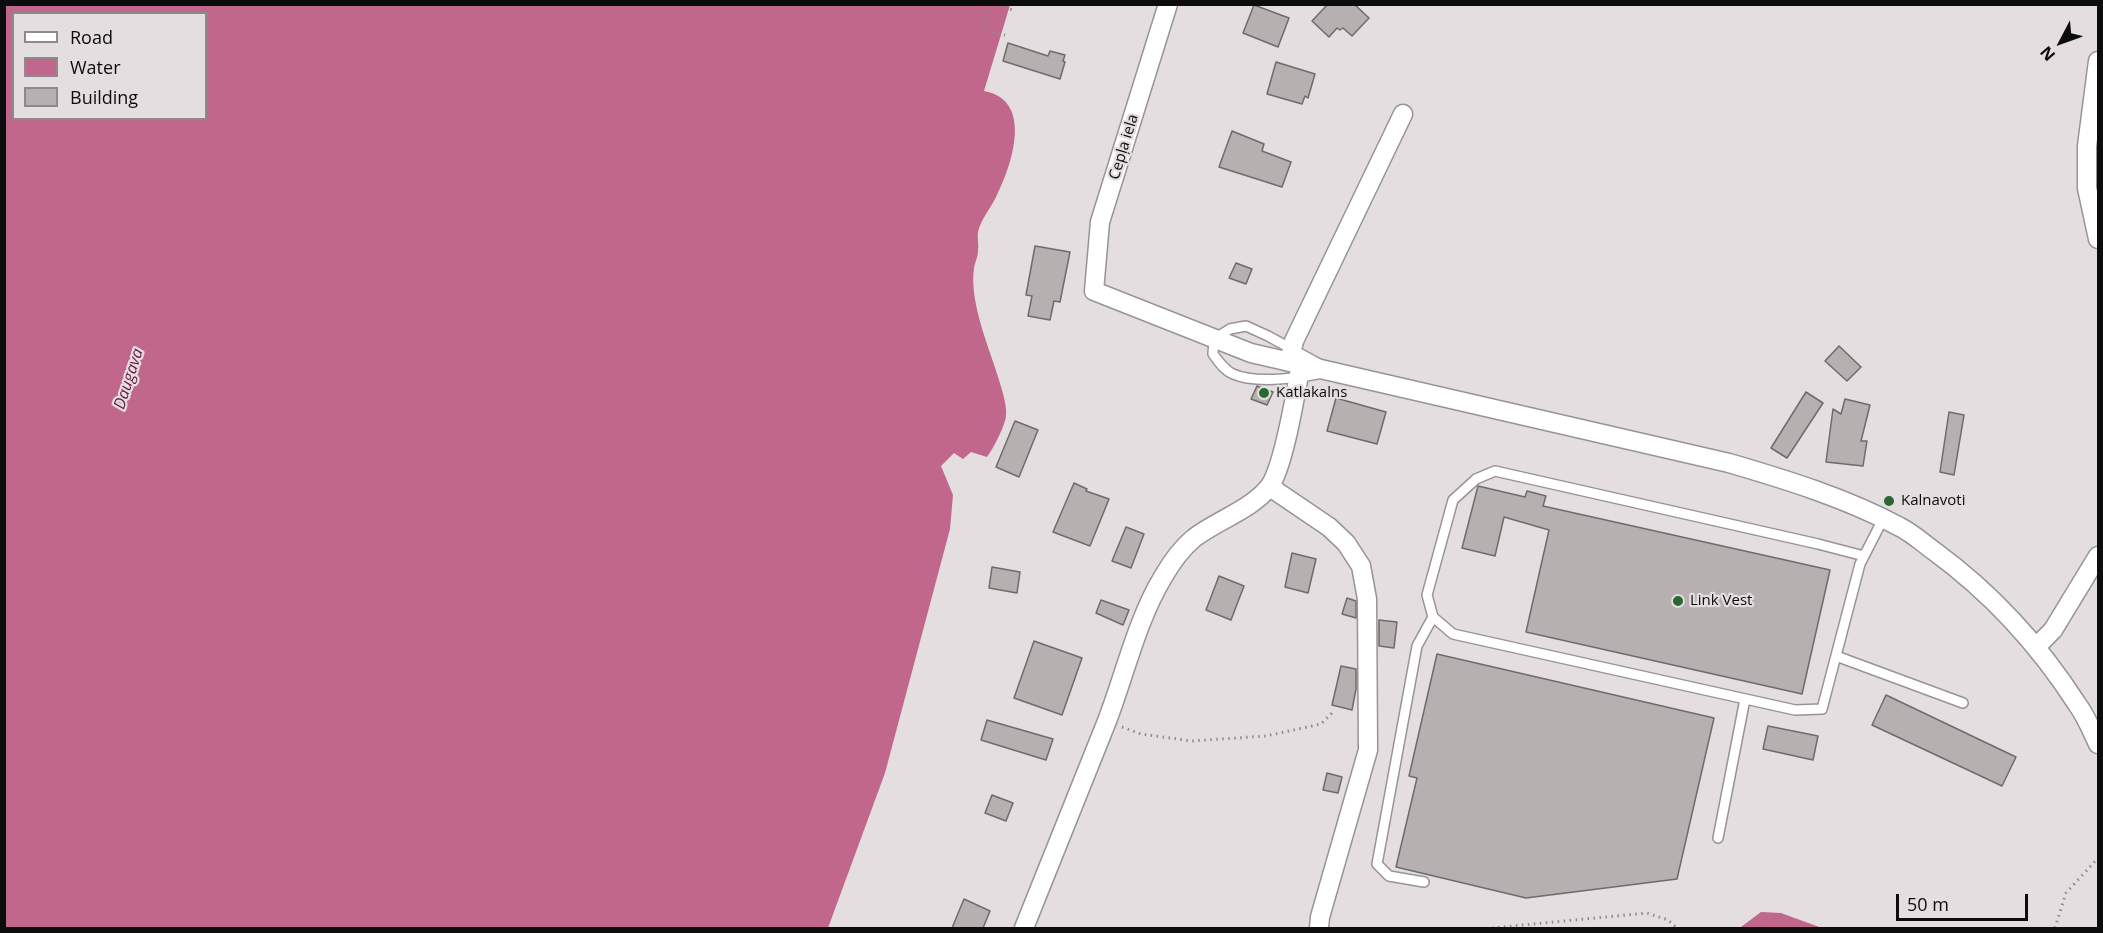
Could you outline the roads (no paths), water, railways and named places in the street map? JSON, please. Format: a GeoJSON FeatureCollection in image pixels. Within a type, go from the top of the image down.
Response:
{"type":"FeatureCollection","features":[{"type":"Feature","properties":{"kind":"street","name":"Cepļa iela"},"geometry":{"type":"LineString","coordinates":[[1168,4],[1100,222],[1094,291],[1214,339]]}},
{"type":"Feature","properties":{"kind":"street"},"geometry":{"type":"LineString","coordinates":[[2098,61],[2086,146],[2087,188],[2098,239]]}},
{"type":"Feature","properties":{"kind":"street"},"geometry":{"type":"LineString","coordinates":[[1024,928],[1107,721],[1149,605],[1163,577],[1184,548],[1195,538],[1244,508],[1270,487],[1279,465],[1295,363],[1294,341],[1403,114]]}},
{"type":"Feature","properties":{"kind":"street"},"geometry":{"type":"LineString","coordinates":[[1214,339],[1251,353],[1729,463],[1803,485],[1855,505],[1902,528],[1948,562],[1994,602],[2036,647],[2079,705],[2098,744]]}},
{"type":"Feature","properties":{"kind":"street"},"geometry":{"type":"LineString","coordinates":[[1270,487],[1329,527],[1346,543],[1362,566],[1367,599],[1368,750],[1320,916],[1320,928]]}},
{"type":"Feature","properties":{"kind":"street"},"geometry":{"type":"LineString","coordinates":[[2036,647],[2053,630],[2098,556]]}},
{"type":"Feature","properties":{"kind":"lane"},"geometry":{"type":"LineString","coordinates":[[1214,339],[1213,354],[1222,366],[1234,374],[1267,378],[1295,363]]}},
{"type":"Feature","properties":{"kind":"lane"},"geometry":{"type":"LineString","coordinates":[[1864,556],[1495,471],[1476,479],[1453,500],[1427,595],[1433,617],[1453,634],[1795,710],[1822,708],[1864,556],[1883,519]]}},
{"type":"Feature","properties":{"kind":"lane"},"geometry":{"type":"LineString","coordinates":[[1424,882],[1389,876],[1377,864],[1417,645],[1433,617]]}},
{"type":"Feature","properties":{"kind":"lane"},"geometry":{"type":"LineString","coordinates":[[1836,656],[1963,703]]}},
{"type":"Feature","properties":{"kind":"lane"},"geometry":{"type":"LineString","coordinates":[[1718,838],[1745,699]]}},
{"type":"Feature","properties":{"kind":"water","name":"Daugava"},"geometry":{"type":"Polygon","coordinates":[[[5,4],[1010,5],[984,91],[1000,97],[1009,107],[1014,120],[1013,151],[1003,182],[978,232],[978,253],[973,281],[977,310],[1003,393],[1006,416],[987,457],[971,452],[963,459],[954,453],[941,466],[953,495],[950,529],[885,773],[828,928],[5,928],[5,4]]]}},
{"type":"Feature","properties":{"kind":"water"},"geometry":{"type":"Polygon","coordinates":[[[1761,912],[1781,913],[1822,928],[1741,927],[1761,912]]]}},
{"type":"Feature","properties":{"kind":"place","name":"Katlakalns"},"geometry":{"type":"Point","coordinates":[1264,393]}},
{"type":"Feature","properties":{"kind":"place","name":"Kalnavoti"},"geometry":{"type":"Point","coordinates":[1889,501]}},
{"type":"Feature","properties":{"kind":"place","name":"Link Vest"},"geometry":{"type":"Point","coordinates":[1678,601]}}]}
